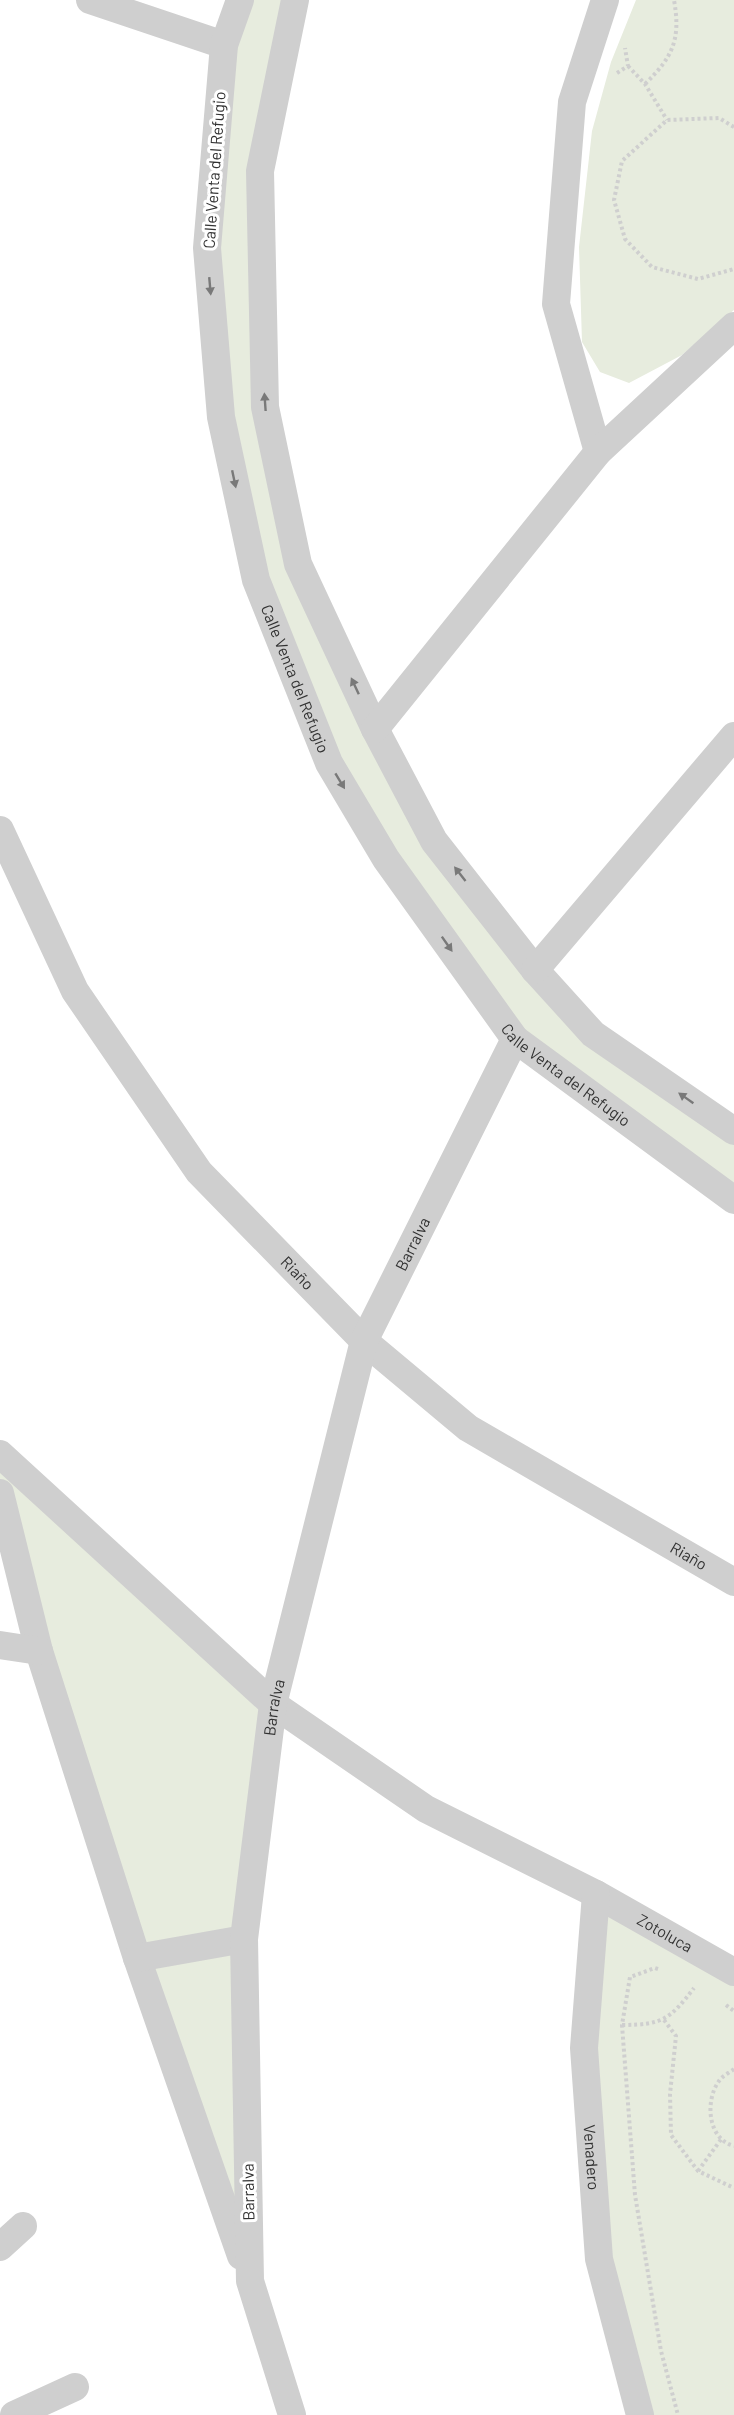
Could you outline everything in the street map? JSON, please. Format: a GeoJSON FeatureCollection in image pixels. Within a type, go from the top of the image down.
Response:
{"type":"FeatureCollection","features":[{"type":"Feature","properties":{"kind":"street"},"geometry":{"type":"LineString","coordinates":[[90,0],[224,45]]}},
{"type":"Feature","properties":{"kind":"street","name":"Calle Venta del Refugio"},"geometry":{"type":"LineString","coordinates":[[240,0],[224,45],[207,248],[221,417],[256,580],[329,763],[386,859],[514,1040],[734,1200]]}},
{"type":"Feature","properties":{"kind":"street"},"geometry":{"type":"LineString","coordinates":[[295,0],[260,171],[265,407],[298,564],[375,729],[434,841],[535,970],[593,1034],[734,1131]]}},
{"type":"Feature","properties":{"kind":"street"},"geometry":{"type":"LineString","coordinates":[[598,452],[556,304],[572,102],[605,0]]}},
{"type":"Feature","properties":{"kind":"street"},"geometry":{"type":"LineString","coordinates":[[375,729],[598,452],[734,326]]}},
{"type":"Feature","properties":{"kind":"street"},"geometry":{"type":"LineString","coordinates":[[535,970],[734,736]]}},
{"type":"Feature","properties":{"kind":"street","name":"Riaño"},"geometry":{"type":"LineString","coordinates":[[0,830],[75,992],[199,1172],[364,1341],[468,1428],[734,1582]]}},
{"type":"Feature","properties":{"kind":"street","name":"Barralva"},"geometry":{"type":"LineString","coordinates":[[292,2415],[250,2281],[244,1939],[273,1704],[364,1341],[514,1040]]}},
{"type":"Feature","properties":{"kind":"street","name":"Zotoluca"},"geometry":{"type":"LineString","coordinates":[[0,1454],[273,1704],[426,1809],[596,1894],[734,1972]]}},
{"type":"Feature","properties":{"kind":"street"},"geometry":{"type":"LineString","coordinates":[[0,1493],[39,1651],[137,1958],[250,2281]]}},
{"type":"Feature","properties":{"kind":"street"},"geometry":{"type":"LineString","coordinates":[[0,1646],[39,1651]]}},
{"type":"Feature","properties":{"kind":"street","name":"Venadero"},"geometry":{"type":"LineString","coordinates":[[596,1894],[584,2048],[599,2259],[640,2415]]}},
{"type":"Feature","properties":{"kind":"street"},"geometry":{"type":"LineString","coordinates":[[137,1958],[244,1939]]}},
{"type":"Feature","properties":{"kind":"street"},"geometry":{"type":"LineString","coordinates":[[0,2247],[23,2226]]}},
{"type":"Feature","properties":{"kind":"street"},"geometry":{"type":"LineString","coordinates":[[14,2415],[75,2387]]}},
{"type":"Feature","properties":{"kind":"path"},"geometry":{"type":"LineString","coordinates":[[645,84],[662,67],[673,50],[678,22],[674,0]]}},
{"type":"Feature","properties":{"kind":"path"},"geometry":{"type":"LineString","coordinates":[[628,66],[645,84],[667,120]]}},
{"type":"Feature","properties":{"kind":"path"},"geometry":{"type":"LineString","coordinates":[[734,127],[719,118],[667,120],[622,161],[614,200],[625,239],[652,267],[698,279],[734,269]]}},
{"type":"Feature","properties":{"kind":"path"},"geometry":{"type":"LineString","coordinates":[[664,1973],[655,1968],[630,1977],[622,2025],[635,2195],[661,2351],[678,2415]]}},
{"type":"Feature","properties":{"kind":"path"},"geometry":{"type":"LineString","coordinates":[[684,1983],[702,1992]]}},
{"type":"Feature","properties":{"kind":"path"},"geometry":{"type":"LineString","coordinates":[[622,2025],[645,2025],[664,2020],[694,1988]]}},
{"type":"Feature","properties":{"kind":"path"},"geometry":{"type":"LineString","coordinates":[[718,2000],[734,2011]]}},
{"type":"Feature","properties":{"kind":"path"},"geometry":{"type":"LineString","coordinates":[[664,2020],[675,2036],[670,2094],[671,2135],[698,2171],[734,2188]]}},
{"type":"Feature","properties":{"kind":"path"},"geometry":{"type":"LineString","coordinates":[[734,2069],[719,2080],[709,2105],[714,2128],[729,2144],[734,2146]]}},
{"type":"Feature","properties":{"kind":"path"},"geometry":{"type":"LineString","coordinates":[[698,2171],[723,2138]]}},
{"type":"Feature","properties":{"kind":"shaded area"},"geometry":{"type":"Polygon","coordinates":[[[239,0],[295,0],[260,171],[265,407],[298,564],[375,729],[535,970],[734,1131],[734,1200],[515,1039],[386,859],[256,580],[207,248],[239,0]]]}},
{"type":"Feature","properties":{"kind":"shaded area"},"geometry":{"type":"Polygon","coordinates":[[[636,0],[734,0],[734,310],[682,355],[629,383],[600,372],[582,342],[579,247],[592,131],[611,62],[636,0]]]}},
{"type":"Feature","properties":{"kind":"shaded area"},"geometry":{"type":"Polygon","coordinates":[[[0,1454],[273,1704],[244,1939],[250,2281],[0,1493],[0,1454]]]}},
{"type":"Feature","properties":{"kind":"shaded area"},"geometry":{"type":"Polygon","coordinates":[[[596,1894],[734,1972],[734,2415],[640,2415],[599,2259],[596,1894]]]}}]}
